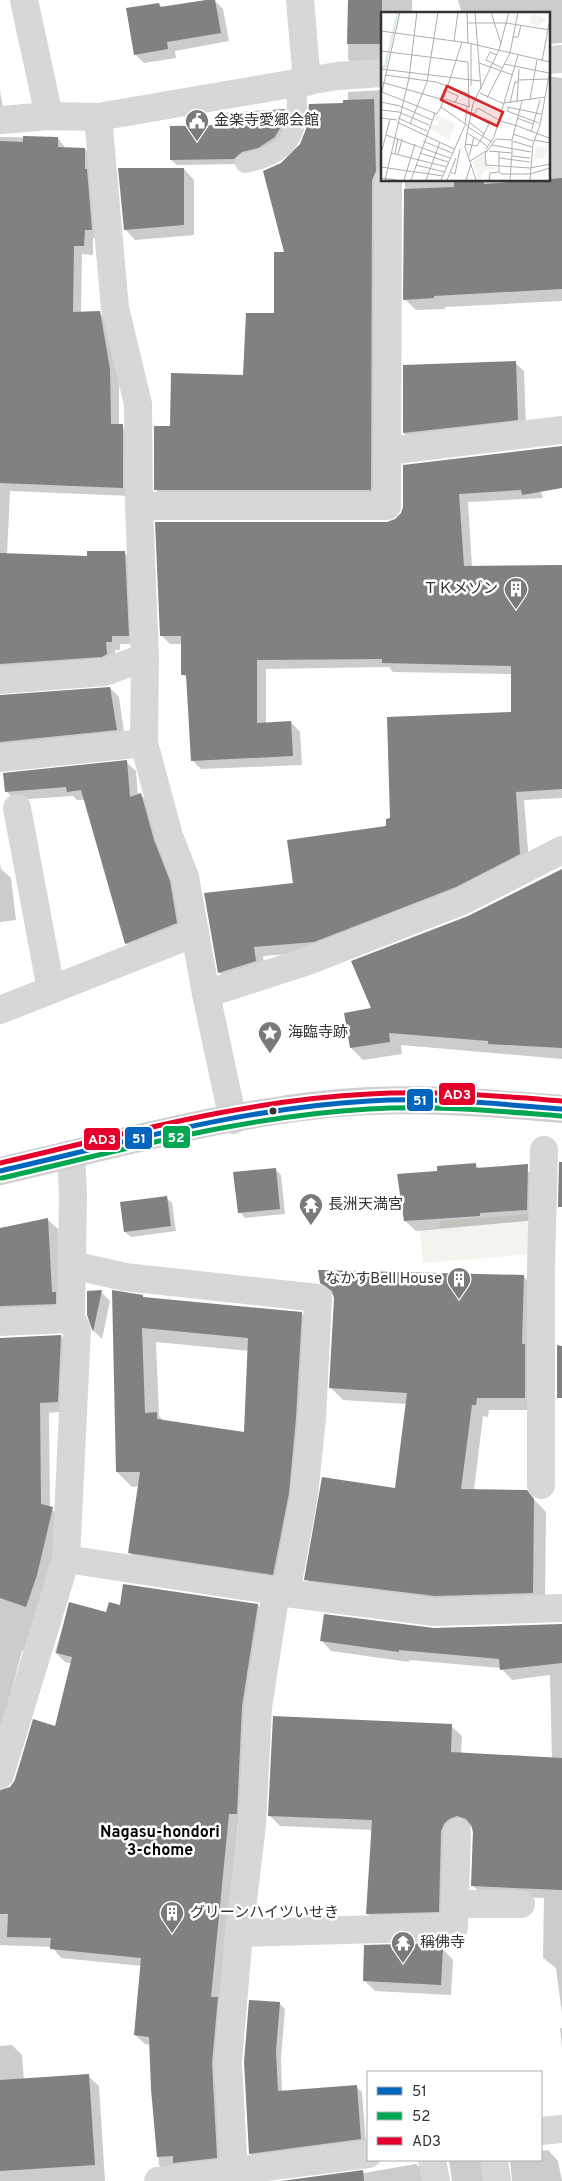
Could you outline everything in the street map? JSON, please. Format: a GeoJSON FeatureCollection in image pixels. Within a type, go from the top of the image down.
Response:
{"type":"FeatureCollection","features":[{"type":"Feature","properties":{"kind":"street"},"geometry":{"type":"LineString","coordinates":[[24,0],[49,116]]}},
{"type":"Feature","properties":{"kind":"street"},"geometry":{"type":"LineString","coordinates":[[300,0],[301,83]]}},
{"type":"Feature","properties":{"kind":"street"},"geometry":{"type":"LineString","coordinates":[[0,120],[49,116],[98,117],[337,76],[381,73]]}},
{"type":"Feature","properties":{"kind":"street"},"geometry":{"type":"LineString","coordinates":[[98,117],[115,308],[138,404],[139,506],[145,657],[144,743],[169,836],[185,877],[206,994],[233,1120]]}},
{"type":"Feature","properties":{"kind":"street"},"geometry":{"type":"LineString","coordinates":[[139,506],[387,506],[388,181]]}},
{"type":"Feature","properties":{"kind":"street"},"geometry":{"type":"LineString","coordinates":[[387,451],[562,430]]}},
{"type":"Feature","properties":{"kind":"street"},"geometry":{"type":"LineString","coordinates":[[0,680],[105,672],[145,657]]}},
{"type":"Feature","properties":{"kind":"street"},"geometry":{"type":"LineString","coordinates":[[0,758],[144,743]]}},
{"type":"Feature","properties":{"kind":"street"},"geometry":{"type":"LineString","coordinates":[[17,808],[51,990]]}},
{"type":"Feature","properties":{"kind":"street"},"geometry":{"type":"LineString","coordinates":[[206,994],[308,961],[462,901],[562,850]]}},
{"type":"Feature","properties":{"kind":"street"},"geometry":{"type":"LineString","coordinates":[[0,1010],[195,933]]}},
{"type":"Feature","properties":{"kind":"street"},"geometry":{"type":"LineString","coordinates":[[0,1171],[272,1111],[369,1101],[440,1101],[562,1109]]}},
{"type":"Feature","properties":{"kind":"street"},"geometry":{"type":"LineString","coordinates":[[541,1485],[541,1270],[544,1150]]}},
{"type":"Feature","properties":{"kind":"street"},"geometry":{"type":"LineString","coordinates":[[0,1776],[66,1559],[77,1329],[70,1319],[73,1193],[71,1155]]}},
{"type":"Feature","properties":{"kind":"street"},"geometry":{"type":"LineString","coordinates":[[72,1265],[125,1277],[318,1298],[312,1419],[304,1495],[281,1592],[258,1708],[252,1825],[239,1933],[228,2062],[233,2156],[223,2175]]}},
{"type":"Feature","properties":{"kind":"street"},"geometry":{"type":"LineString","coordinates":[[0,1322],[70,1319]]}},
{"type":"Feature","properties":{"kind":"street"},"geometry":{"type":"LineString","coordinates":[[66,1559],[281,1592],[434,1612],[562,1608]]}},
{"type":"Feature","properties":{"kind":"street"},"geometry":{"type":"LineString","coordinates":[[239,1933],[454,1927],[457,1832]]}},
{"type":"Feature","properties":{"kind":"street"},"geometry":{"type":"LineString","coordinates":[[455,1904],[521,1904]]}},
{"type":"Feature","properties":{"kind":"street"},"geometry":{"type":"LineString","coordinates":[[542,2132],[562,2128]]}},
{"type":"Feature","properties":{"kind":"street"},"geometry":{"type":"LineString","coordinates":[[158,2181],[223,2175],[367,2154]]}},
{"type":"Feature","properties":{"kind":"street"},"geometry":{"type":"LineString","coordinates":[[432,2161],[436,2181]]}},
{"type":"Feature","properties":{"kind":"street"},"geometry":{"type":"LineString","coordinates":[[494,2161],[497,2181]]}},
{"type":"Feature","properties":{"kind":"lane"},"geometry":{"type":"LineString","coordinates":[[245,163],[263,160],[280,151],[292,134],[298,112],[301,83]]}},
{"type":"Feature","properties":{"kind":"shaded area"},"geometry":{"type":"Polygon","coordinates":[[[529,1214],[532,1254],[423,1263],[420,1230],[440,1228],[440,1221],[529,1214]]]}},
{"type":"Feature","properties":{"kind":"building"},"geometry":{"type":"Polygon","coordinates":[[[215,0],[221,33],[167,42],[168,49],[134,55],[126,8],[159,3],[160,7],[215,0]]]}},
{"type":"Feature","properties":{"kind":"building"},"geometry":{"type":"Polygon","coordinates":[[[348,0],[382,0],[381,44],[347,44],[348,0]]]}},
{"type":"Feature","properties":{"kind":"building"},"geometry":{"type":"Polygon","coordinates":[[[374,99],[376,171],[372,180],[371,490],[154,490],[154,426],[170,426],[171,373],[243,375],[246,313],[274,313],[274,252],[284,252],[263,171],[281,163],[300,144],[306,129],[309,104],[343,103],[343,100],[374,99]]]}},
{"type":"Feature","properties":{"kind":"building"},"geometry":{"type":"Polygon","coordinates":[[[285,109],[283,123],[275,137],[258,148],[242,152],[234,159],[170,160],[170,126],[225,125],[224,113],[285,109]]]}},
{"type":"Feature","properties":{"kind":"building"},"geometry":{"type":"Polygon","coordinates":[[[23,136],[58,137],[58,147],[85,148],[85,169],[87,169],[92,230],[85,230],[84,246],[74,246],[73,312],[100,311],[110,369],[111,424],[123,424],[123,488],[0,483],[0,141],[23,142],[23,136]]]}},
{"type":"Feature","properties":{"kind":"building"},"geometry":{"type":"Polygon","coordinates":[[[118,168],[184,168],[184,225],[124,230],[118,168]]]}},
{"type":"Feature","properties":{"kind":"building"},"geometry":{"type":"Polygon","coordinates":[[[562,178],[562,289],[434,296],[434,298],[403,300],[404,189],[454,187],[454,181],[484,181],[484,184],[550,181],[550,179],[562,178]]]}},
{"type":"Feature","properties":{"kind":"building"},"geometry":{"type":"Polygon","coordinates":[[[516,361],[518,420],[403,433],[403,365],[516,361]]]}},
{"type":"Feature","properties":{"kind":"building"},"geometry":{"type":"Polygon","coordinates":[[[562,446],[562,488],[522,495],[521,490],[459,494],[464,566],[562,565],[562,789],[516,792],[520,854],[456,887],[314,942],[254,947],[256,961],[218,973],[204,893],[293,883],[287,840],[386,826],[386,819],[390,818],[387,717],[511,712],[511,666],[382,663],[382,659],[257,660],[257,723],[291,721],[293,756],[191,761],[186,675],[181,675],[181,636],[160,636],[155,522],[387,522],[395,519],[401,513],[403,507],[403,465],[562,446]]]}},
{"type":"Feature","properties":{"kind":"building"},"geometry":{"type":"Polygon","coordinates":[[[87,551],[125,551],[129,636],[112,636],[112,642],[106,642],[107,654],[102,657],[0,664],[0,553],[87,556],[87,551]]]}},
{"type":"Feature","properties":{"kind":"building"},"geometry":{"type":"Polygon","coordinates":[[[110,687],[117,730],[0,742],[0,695],[110,687]]]}},
{"type":"Feature","properties":{"kind":"building"},"geometry":{"type":"Polygon","coordinates":[[[127,760],[130,797],[141,793],[154,840],[170,881],[177,923],[125,944],[81,790],[67,792],[66,787],[5,792],[3,773],[127,760]]]}},
{"type":"Feature","properties":{"kind":"building"},"geometry":{"type":"Polygon","coordinates":[[[562,869],[562,1048],[488,1044],[488,1041],[389,1033],[390,1042],[350,1048],[344,1013],[371,1008],[351,961],[468,916],[562,869]]]}},
{"type":"Feature","properties":{"kind":"building"},"geometry":{"type":"Polygon","coordinates":[[[559,1162],[562,1162],[562,1207],[558,1207],[559,1162]]]}},
{"type":"Feature","properties":{"kind":"building"},"geometry":{"type":"Polygon","coordinates":[[[476,1163],[476,1168],[528,1164],[527,1210],[480,1213],[480,1216],[404,1221],[397,1174],[437,1171],[437,1166],[476,1163]]]}},
{"type":"Feature","properties":{"kind":"building"},"geometry":{"type":"Polygon","coordinates":[[[276,1168],[280,1209],[238,1213],[233,1172],[276,1168]]]}},
{"type":"Feature","properties":{"kind":"building"},"geometry":{"type":"Polygon","coordinates":[[[167,1196],[171,1226],[124,1232],[120,1202],[167,1196]]]}},
{"type":"Feature","properties":{"kind":"building"},"geometry":{"type":"Polygon","coordinates":[[[48,1218],[52,1292],[56,1292],[56,1304],[0,1306],[0,1228],[48,1218]]]}},
{"type":"Feature","properties":{"kind":"building"},"geometry":{"type":"Polygon","coordinates":[[[318,1270],[524,1275],[522,1344],[525,1344],[525,1398],[477,1398],[476,1405],[472,1405],[461,1489],[527,1490],[534,1499],[533,1593],[435,1596],[304,1580],[322,1477],[395,1488],[407,1393],[329,1388],[334,1298],[332,1291],[320,1283],[318,1270]]]}},
{"type":"Feature","properties":{"kind":"building"},"geometry":{"type":"Polygon","coordinates":[[[102,1290],[93,1332],[87,1315],[87,1291],[102,1290]]]}},
{"type":"Feature","properties":{"kind":"building"},"geometry":{"type":"Polygon","coordinates":[[[112,1290],[143,1295],[143,1297],[302,1312],[296,1418],[289,1493],[273,1575],[128,1553],[140,1472],[116,1472],[112,1290]],[[142,1328],[145,1413],[157,1412],[157,1419],[244,1432],[248,1338],[142,1328]]]}},
{"type":"Feature","properties":{"kind":"building"},"geometry":{"type":"Polygon","coordinates":[[[61,1335],[58,1402],[40,1403],[41,1504],[53,1507],[37,1575],[26,1607],[0,1598],[0,1338],[61,1335]]]}},
{"type":"Feature","properties":{"kind":"building"},"geometry":{"type":"Polygon","coordinates":[[[557,1345],[562,1346],[562,1398],[557,1398],[557,1345]]]}},
{"type":"Feature","properties":{"kind":"building"},"geometry":{"type":"Polygon","coordinates":[[[123,1584],[258,1604],[242,1706],[237,1814],[229,1814],[211,1997],[218,1997],[212,2063],[217,2158],[173,2163],[173,2156],[157,2157],[149,2037],[134,2035],[141,1958],[50,1949],[51,1938],[7,1937],[8,1914],[0,1914],[0,1790],[10,1787],[15,1780],[33,1719],[55,1726],[72,1657],[56,1653],[69,1602],[106,1612],[109,1602],[120,1605],[123,1584]]]}},
{"type":"Feature","properties":{"kind":"building"},"geometry":{"type":"Polygon","coordinates":[[[324,1614],[434,1628],[562,1624],[562,1663],[500,1670],[499,1659],[399,1650],[399,1652],[320,1641],[324,1614]]]}},
{"type":"Feature","properties":{"kind":"building"},"geometry":{"type":"Polygon","coordinates":[[[273,1716],[452,1724],[451,1752],[562,1758],[562,1890],[471,1886],[473,1832],[471,1825],[466,1819],[457,1816],[449,1819],[441,1831],[439,1912],[366,1914],[372,1820],[268,1816],[273,1716]]]}},
{"type":"Feature","properties":{"kind":"building","name":"稱佛寺"},"geometry":{"type":"Polygon","coordinates":[[[439,1943],[439,1948],[443,1948],[441,1985],[363,1981],[364,1945],[439,1943]]]}},
{"type":"Feature","properties":{"kind":"building"},"geometry":{"type":"Polygon","coordinates":[[[249,2000],[280,2002],[276,2051],[278,2091],[357,2085],[361,2139],[249,2154],[244,2062],[249,2000]]]}},
{"type":"Feature","properties":{"kind":"building"},"geometry":{"type":"Polygon","coordinates":[[[89,2074],[95,2165],[0,2171],[0,2080],[89,2074]]]}},
{"type":"Feature","properties":{"kind":"building"},"geometry":{"type":"Polygon","coordinates":[[[363,2170],[364,2181],[281,2181],[363,2170]]]}},
{"type":"Feature","properties":{"kind":"transit line","name":"AD3"},"geometry":{"type":"LineString","coordinates":[[0,1163],[137,1130],[275,1103],[393,1093],[465,1094],[562,1101]]}},
{"type":"Feature","properties":{"kind":"transit line","name":"51"},"geometry":{"type":"LineString","coordinates":[[0,1171],[183,1128],[275,1111],[322,1105],[369,1101],[417,1100],[562,1109]]}},
{"type":"Feature","properties":{"kind":"transit line","name":"52"},"geometry":{"type":"LineString","coordinates":[[2,1178],[184,1136],[276,1119],[322,1113],[369,1109],[417,1108],[465,1109],[561,1116]]}},
{"type":"Feature","properties":{"kind":"place","name":"金楽寺愛郷会館"},"geometry":{"type":"Point","coordinates":[197,142]}},
{"type":"Feature","properties":{"kind":"place","name":"ＴＫメゾン"},"geometry":{"type":"Point","coordinates":[516,610]}},
{"type":"Feature","properties":{"kind":"place","name":"海臨寺跡"},"geometry":{"type":"Point","coordinates":[270,1054]}},
{"type":"Feature","properties":{"kind":"place","name":"長洲天満宮"},"geometry":{"type":"Point","coordinates":[311,1226]}},
{"type":"Feature","properties":{"kind":"place","name":"なかすBell House"},"geometry":{"type":"Point","coordinates":[459,1300]}},
{"type":"Feature","properties":{"kind":"place","name":"グリーンハイツいせき"},"geometry":{"type":"Point","coordinates":[172,1934]}},
{"type":"Feature","properties":{"kind":"place","name":"稱佛寺"},"geometry":{"type":"Point","coordinates":[403,1964]}},
{"type":"Feature","properties":{"kind":"district","name":"Nagasu-hondori 3-chome"},"geometry":{"type":"Point","coordinates":[160,1842]}}]}
